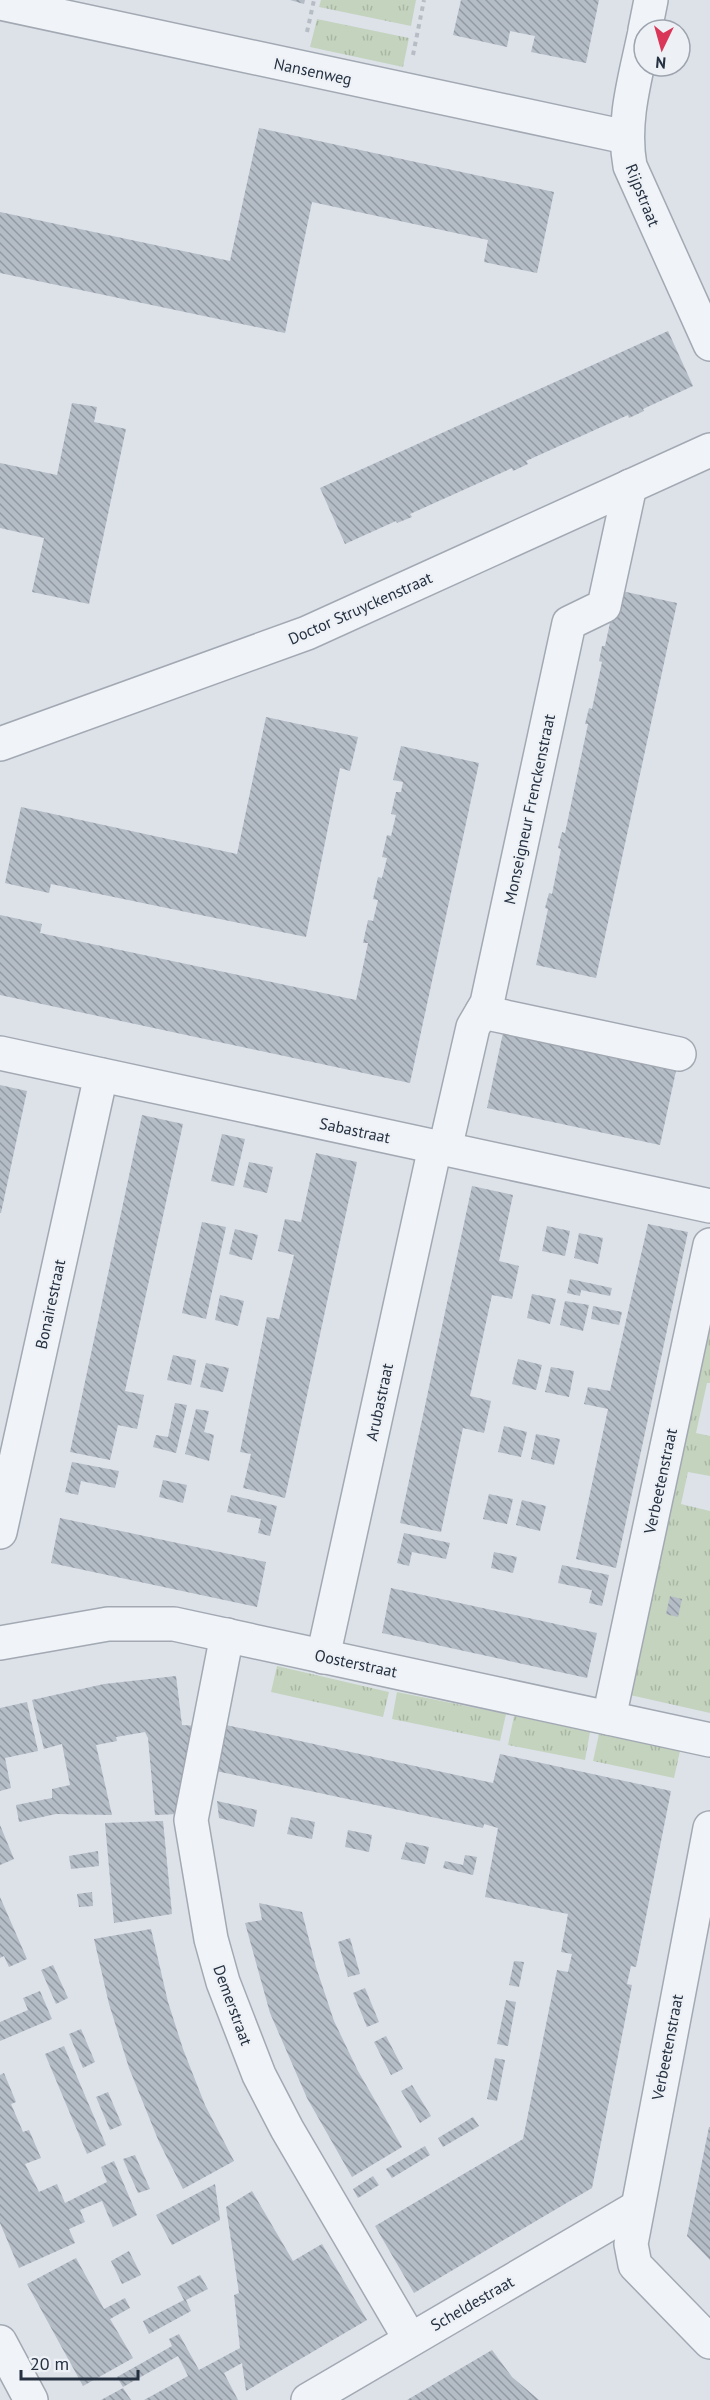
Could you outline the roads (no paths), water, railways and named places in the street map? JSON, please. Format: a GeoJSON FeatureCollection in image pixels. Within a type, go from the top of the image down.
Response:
{"type":"FeatureCollection","features":[{"type":"Feature","properties":{"kind":"street"},"geometry":{"type":"LineString","coordinates":[[647,18],[651,0]]}},
{"type":"Feature","properties":{"kind":"street","name":"Nansenweg"},"geometry":{"type":"LineString","coordinates":[[0,3],[626,137]]}},
{"type":"Feature","properties":{"kind":"street","name":"Rijpstraat"},"geometry":{"type":"LineString","coordinates":[[637,78],[626,137],[633,174],[710,344]]}},
{"type":"Feature","properties":{"kind":"street","name":"Doctor Struyckenstraat"},"geometry":{"type":"LineString","coordinates":[[0,744],[307,633],[710,450]]}},
{"type":"Feature","properties":{"kind":"street","name":"Monseigneur Frenckenstraat"},"geometry":{"type":"LineString","coordinates":[[440,1148],[473,1028],[487,1003],[569,623],[604,606],[630,486]]}},
{"type":"Feature","properties":{"kind":"street"},"geometry":{"type":"LineString","coordinates":[[482,1012],[679,1054]]}},
{"type":"Feature","properties":{"kind":"street","name":"Sabastraat"},"geometry":{"type":"LineString","coordinates":[[0,1053],[710,1206]]}},
{"type":"Feature","properties":{"kind":"street","name":"Bonairestraat"},"geometry":{"type":"LineString","coordinates":[[0,1532],[101,1076]]}},
{"type":"Feature","properties":{"kind":"street","name":"Arubastraat"},"geometry":{"type":"LineString","coordinates":[[323,1656],[440,1148]]}},
{"type":"Feature","properties":{"kind":"street","name":"Verbeetenstraat"},"geometry":{"type":"LineString","coordinates":[[609,1718],[710,1245]]}},
{"type":"Feature","properties":{"kind":"street","name":"Oosterstraat"},"geometry":{"type":"LineString","coordinates":[[0,1643],[108,1624],[174,1624],[710,1740]]}},
{"type":"Feature","properties":{"kind":"street","name":"Demerstraat"},"geometry":{"type":"LineString","coordinates":[[226,1635],[191,1820],[211,1939],[223,1982],[259,2075],[287,2128],[410,2339]]}},
{"type":"Feature","properties":{"kind":"street","name":"Verbeetenstraat"},"geometry":{"type":"LineString","coordinates":[[635,2265],[631,2244],[636,2208],[697,1963],[710,1828]]}},
{"type":"Feature","properties":{"kind":"street","name":"Scheldestraat"},"geometry":{"type":"LineString","coordinates":[[308,2400],[636,2208]]}},
{"type":"Feature","properties":{"kind":"street"},"geometry":{"type":"LineString","coordinates":[[568,2247],[579,2245],[607,2248],[635,2265],[710,2342]]}},
{"type":"Feature","properties":{"kind":"street"},"geometry":{"type":"LineString","coordinates":[[0,2342],[32,2400]]}}]}
